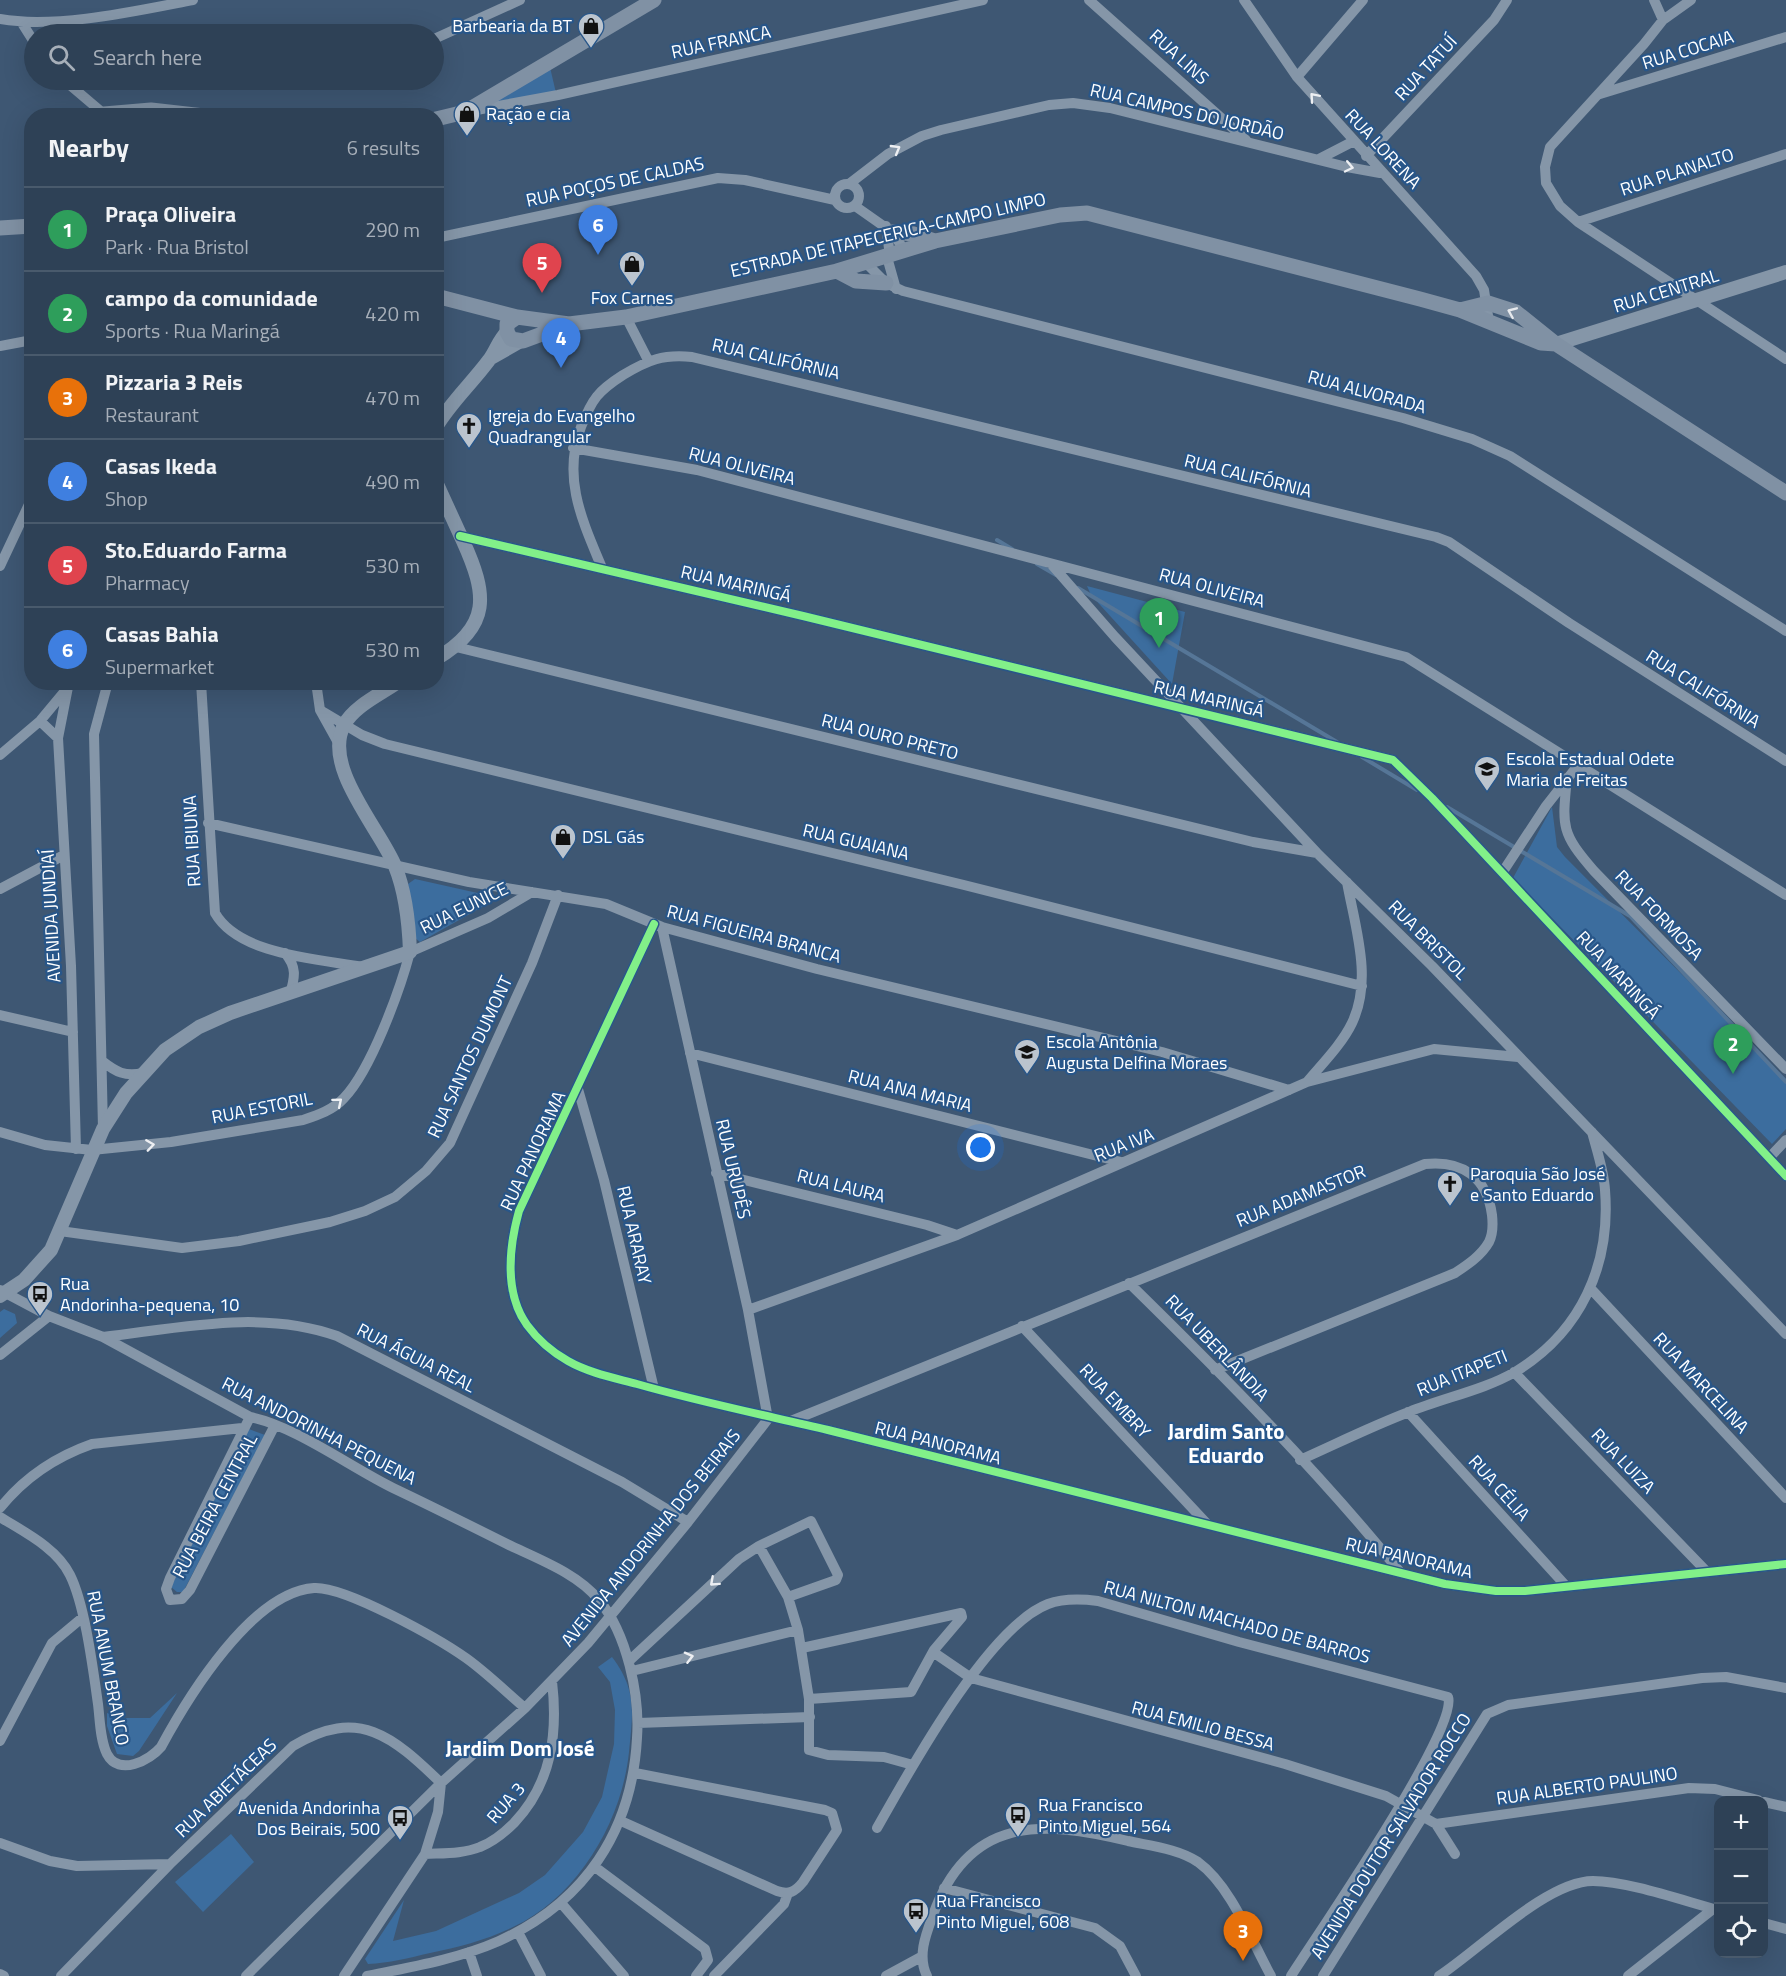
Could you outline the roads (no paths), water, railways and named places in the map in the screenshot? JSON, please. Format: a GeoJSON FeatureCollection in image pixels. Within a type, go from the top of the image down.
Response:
{"type":"FeatureCollection","features":[{"type":"Feature","properties":{"kind":"main road"},"geometry":{"type":"LineString","coordinates":[[444,117],[465,112],[645,2]]}},
{"type":"Feature","properties":{"kind":"main road","name":"ESTRADA DE ITAPECERICA-CAMPO LIMPO"},"geometry":{"type":"LineString","coordinates":[[517,329],[626,317],[837,271],[935,241],[1060,215],[1087,213],[1460,310],[1541,344],[1556,344]]}},
{"type":"Feature","properties":{"kind":"main road"},"geometry":{"type":"LineString","coordinates":[[0,228],[24,226]]}},
{"type":"Feature","properties":{"kind":"main road"},"geometry":{"type":"LineString","coordinates":[[889,229],[935,241]]}},
{"type":"Feature","properties":{"kind":"main road"},"geometry":{"type":"LineString","coordinates":[[837,271],[856,281],[891,286]]}},
{"type":"Feature","properties":{"kind":"main road"},"geometry":{"type":"LineString","coordinates":[[444,298],[472,306],[517,329]]}},
{"type":"Feature","properties":{"kind":"main road","name":"ESTRADA DE ITAPECERICA-CAMPO LIMPO"},"geometry":{"type":"LineString","coordinates":[[1460,310],[1488,303],[1516,312],[1556,344],[1786,493]]}},
{"type":"Feature","properties":{"kind":"street"},"geometry":{"type":"LineString","coordinates":[[0,19],[22,23],[110,15],[193,0]]}},
{"type":"Feature","properties":{"kind":"street"},"geometry":{"type":"LineString","coordinates":[[444,34],[520,0]]}},
{"type":"Feature","properties":{"kind":"street","name":"RUA FRANCA"},"geometry":{"type":"LineString","coordinates":[[465,112],[558,95],[983,0]]}},
{"type":"Feature","properties":{"kind":"street","name":"RUA LINS"},"geometry":{"type":"LineString","coordinates":[[1089,0],[1246,140]]}},
{"type":"Feature","properties":{"kind":"street","name":"RUA LORENA"},"geometry":{"type":"LineString","coordinates":[[1244,0],[1297,77],[1352,142],[1433,225],[1476,276],[1488,303],[1489,322]]}},
{"type":"Feature","properties":{"kind":"street"},"geometry":{"type":"LineString","coordinates":[[1297,77],[1363,0]]}},
{"type":"Feature","properties":{"kind":"street","name":"RUA TATUÍ"},"geometry":{"type":"LineString","coordinates":[[1366,156],[1494,20],[1507,0]]}},
{"type":"Feature","properties":{"kind":"street"},"geometry":{"type":"LineString","coordinates":[[1654,0],[1663,20]]}},
{"type":"Feature","properties":{"kind":"street"},"geometry":{"type":"LineString","coordinates":[[1691,0],[1663,20],[1599,94],[1562,131],[1550,147],[1545,166],[1546,183],[1551,194],[1578,222],[1694,301],[1786,359]]}},
{"type":"Feature","properties":{"kind":"street","name":"RUA COCAIA"},"geometry":{"type":"LineString","coordinates":[[1599,94],[1786,37]]}},
{"type":"Feature","properties":{"kind":"street"},"geometry":{"type":"LineString","coordinates":[[76,90],[97,108]]}},
{"type":"Feature","properties":{"kind":"street","name":"RUA CAMPOS DO JORDÃO"},"geometry":{"type":"LineString","coordinates":[[849,184],[888,154],[922,136],[1049,105],[1073,103],[1110,108],[1380,173]]}},
{"type":"Feature","properties":{"kind":"street"},"geometry":{"type":"LineString","coordinates":[[1319,159],[1352,142]]}},
{"type":"Feature","properties":{"kind":"street","name":"RUA PLANALTO"},"geometry":{"type":"LineString","coordinates":[[1578,222],[1786,154]]}},
{"type":"Feature","properties":{"kind":"street","name":"RUA POÇOS DE CALDAS"},"geometry":{"type":"LineString","coordinates":[[444,236],[718,178],[745,180],[836,200]]}},
{"type":"Feature","properties":{"kind":"street"},"geometry":{"type":"LineString","coordinates":[[855,206],[860,193],[849,184],[837,190],[836,200],[846,208],[855,206],[889,229],[894,255],[891,286]]}},
{"type":"Feature","properties":{"kind":"street"},"geometry":{"type":"LineString","coordinates":[[866,263],[891,286]]}},
{"type":"Feature","properties":{"kind":"street","name":"RUA CENTRAL"},"geometry":{"type":"LineString","coordinates":[[1556,344],[1786,272]]}},
{"type":"Feature","properties":{"kind":"street","name":"RUA ALVORADA"},"geometry":{"type":"LineString","coordinates":[[891,286],[1392,415],[1472,439],[1510,456],[1786,631]]}},
{"type":"Feature","properties":{"kind":"street"},"geometry":{"type":"LineString","coordinates":[[602,568],[578,506],[573,448],[596,395],[648,360],[626,317]]}},
{"type":"Feature","properties":{"kind":"street","name":"ESTRADA DE ITAPECERICA-CAMPO LIMPO"},"geometry":{"type":"LineString","coordinates":[[444,414],[517,329]]}},
{"type":"Feature","properties":{"kind":"street"},"geometry":{"type":"LineString","coordinates":[[0,346],[24,342]]}},
{"type":"Feature","properties":{"kind":"street","name":"RUA CALIFÓRNIA"},"geometry":{"type":"LineString","coordinates":[[648,360],[679,355],[709,360],[1308,508],[1402,527],[1436,537],[1449,542],[1569,623],[1786,761]]}},
{"type":"Feature","properties":{"kind":"street","name":"RUA OLIVEIRA"},"geometry":{"type":"LineString","coordinates":[[573,448],[696,470],[1406,657],[1786,895]]}},
{"type":"Feature","properties":{"kind":"street"},"geometry":{"type":"LineString","coordinates":[[444,500],[477,572],[482,601],[475,622],[456,647],[444,654]]}},
{"type":"Feature","properties":{"kind":"street"},"geometry":{"type":"LineString","coordinates":[[0,566],[24,515]]}},
{"type":"Feature","properties":{"kind":"street","name":"RUA MARINGÁ"},"geometry":{"type":"LineString","coordinates":[[460,536],[602,568],[1393,760],[1411,776],[1786,1176]]}},
{"type":"Feature","properties":{"kind":"street","name":"RUA BRISTOL"},"geometry":{"type":"LineString","coordinates":[[1052,564],[1317,853],[1591,1129],[1786,1334]]}},
{"type":"Feature","properties":{"kind":"street","name":"RUA OURO PRETO"},"geometry":{"type":"LineString","coordinates":[[456,647],[1253,842],[1317,853]]}},
{"type":"Feature","properties":{"kind":"street"},"geometry":{"type":"LineString","coordinates":[[0,754],[40,721],[64,690]]}},
{"type":"Feature","properties":{"kind":"street","name":"AVENIDA JUNDIAÍ"},"geometry":{"type":"LineString","coordinates":[[67,690],[58,738],[73,1032],[75,1149]]}},
{"type":"Feature","properties":{"kind":"street"},"geometry":{"type":"LineString","coordinates":[[102,1129],[94,734],[106,690]]}},
{"type":"Feature","properties":{"kind":"street","name":"RUA IBIUNA"},"geometry":{"type":"LineString","coordinates":[[201,690],[212,898],[215,913],[222,925],[237,936],[285,953],[363,967]]}},
{"type":"Feature","properties":{"kind":"street"},"geometry":{"type":"LineString","coordinates":[[2,1293],[42,1263],[60,1231],[102,1129],[143,1073],[165,1050],[199,1027],[410,952],[405,900],[395,866],[345,778],[340,751],[321,710],[317,690]]}},
{"type":"Feature","properties":{"kind":"street"},"geometry":{"type":"LineString","coordinates":[[340,751],[344,725],[359,709],[386,690]]}},
{"type":"Feature","properties":{"kind":"street","name":"RUA GUAIANA"},"geometry":{"type":"LineString","coordinates":[[321,710],[344,725],[384,744],[964,885],[1362,986]]}},
{"type":"Feature","properties":{"kind":"street"},"geometry":{"type":"LineString","coordinates":[[40,721],[58,738]]}},
{"type":"Feature","properties":{"kind":"street"},"geometry":{"type":"LineString","coordinates":[[1502,873],[1579,764]]}},
{"type":"Feature","properties":{"kind":"street","name":"RUA FORMOSA"},"geometry":{"type":"LineString","coordinates":[[1567,778],[1563,818],[1566,835],[1575,848],[1594,871],[1786,1068]]}},
{"type":"Feature","properties":{"kind":"street","name":"RUA FIGUEIRA BRANCA"},"geometry":{"type":"LineString","coordinates":[[208,823],[395,866],[606,904],[658,926],[817,969],[1162,1052],[1289,1090]]}},
{"type":"Feature","properties":{"kind":"street"},"geometry":{"type":"LineString","coordinates":[[0,889],[64,855]]}},
{"type":"Feature","properties":{"kind":"street"},"geometry":{"type":"LineString","coordinates":[[1307,1082],[1351,1025],[1360,1000],[1362,986],[1360,955],[1347,882]]}},
{"type":"Feature","properties":{"kind":"street","name":"RUA EUNICE"},"geometry":{"type":"LineString","coordinates":[[410,952],[488,918],[532,892]]}},
{"type":"Feature","properties":{"kind":"street","name":"RUA SANTOS DUMONT"},"geometry":{"type":"LineString","coordinates":[[60,1231],[182,1248],[239,1241],[330,1222],[365,1211],[395,1197],[426,1171],[450,1143],[532,963],[558,895]]}},
{"type":"Feature","properties":{"kind":"street","name":"RUA URUPÊS"},"geometry":{"type":"LineString","coordinates":[[658,926],[690,1053],[748,1310],[768,1419]]}},
{"type":"Feature","properties":{"kind":"street","name":"RUA PANORAMA"},"geometry":{"type":"LineString","coordinates":[[658,926],[519,1211],[511,1253],[515,1302],[526,1324],[554,1353],[601,1374],[768,1419],[790,1421],[1445,1584],[1496,1592],[1786,1564]]}},
{"type":"Feature","properties":{"kind":"street","name":"RUA ESTORIL"},"geometry":{"type":"LineString","coordinates":[[0,1132],[45,1145],[92,1150],[171,1142],[303,1120],[325,1112],[343,1100],[366,1062],[401,986],[410,952]]}},
{"type":"Feature","properties":{"kind":"street"},"geometry":{"type":"LineString","coordinates":[[285,953],[295,972],[290,993]]}},
{"type":"Feature","properties":{"kind":"street"},"geometry":{"type":"LineString","coordinates":[[0,1015],[73,1032]]}},
{"type":"Feature","properties":{"kind":"street","name":"RUA IVA"},"geometry":{"type":"LineString","coordinates":[[748,1310],[957,1235],[1121,1162],[1188,1137],[1307,1082],[1434,1049],[1518,1057]]}},
{"type":"Feature","properties":{"kind":"street","name":"RUA ANA MARIA"},"geometry":{"type":"LineString","coordinates":[[690,1053],[1121,1162]]}},
{"type":"Feature","properties":{"kind":"street"},"geometry":{"type":"LineString","coordinates":[[102,1061],[121,1074],[129,1076],[143,1073]]}},
{"type":"Feature","properties":{"kind":"street","name":"RUA ARARAY"},"geometry":{"type":"LineString","coordinates":[[578,1089],[604,1180],[654,1389]]}},
{"type":"Feature","properties":{"kind":"street","name":"RUA ITAPETI"},"geometry":{"type":"LineString","coordinates":[[1300,1460],[1408,1412],[1514,1372],[1571,1323],[1592,1290],[1601,1257],[1606,1223],[1605,1188],[1591,1129]]}},
{"type":"Feature","properties":{"kind":"street"},"geometry":{"type":"LineString","coordinates":[[1768,1158],[1786,1140]]}},
{"type":"Feature","properties":{"kind":"street","name":"RUA ADAMASTOR"},"geometry":{"type":"LineString","coordinates":[[790,1421],[1425,1164],[1441,1162],[1465,1169],[1472,1172],[1486,1190],[1493,1224],[1490,1240],[1482,1252],[1455,1273],[1215,1370]]}},
{"type":"Feature","properties":{"kind":"street","name":"RUA LAURA"},"geometry":{"type":"LineString","coordinates":[[716,1173],[927,1225],[957,1235]]}},
{"type":"Feature","properties":{"kind":"street","name":"RUA UBERLÂNDIA"},"geometry":{"type":"LineString","coordinates":[[1129,1283],[1350,1511],[1400,1572]]}},
{"type":"Feature","properties":{"kind":"street","name":"RUA MARCELINA"},"geometry":{"type":"LineString","coordinates":[[1592,1290],[1786,1498]]}},
{"type":"Feature","properties":{"kind":"street","name":"RUA ANDORINHA PEQUENA"},"geometry":{"type":"LineString","coordinates":[[2,1293],[49,1316],[103,1336],[250,1416],[275,1425],[389,1486],[570,1577],[587,1587],[601,1602],[631,1666],[638,1723],[635,1773],[621,1821],[595,1867],[561,1903],[518,1932],[469,1952],[411,1971],[367,1976]]}},
{"type":"Feature","properties":{"kind":"street"},"geometry":{"type":"LineString","coordinates":[[0,1354],[49,1316]]}},
{"type":"Feature","properties":{"kind":"street","name":"RUA ÁGUIA REAL"},"geometry":{"type":"LineString","coordinates":[[103,1336],[265,1321],[320,1330],[337,1336],[622,1482],[688,1522]]}},
{"type":"Feature","properties":{"kind":"street","name":"RUA EMBRY"},"geometry":{"type":"LineString","coordinates":[[1022,1326],[1209,1525]]}},
{"type":"Feature","properties":{"kind":"street","name":"RUA LUIZA"},"geometry":{"type":"LineString","coordinates":[[1514,1372],[1707,1572]]}},
{"type":"Feature","properties":{"kind":"street","name":"RUA CÉLIA"},"geometry":{"type":"LineString","coordinates":[[1408,1412],[1566,1586]]}},
{"type":"Feature","properties":{"kind":"street","name":"RUA BEIRA CENTRAL"},"geometry":{"type":"LineString","coordinates":[[250,1416],[242,1428],[170,1578],[166,1589],[170,1600],[182,1599],[190,1590],[275,1425]]}},
{"type":"Feature","properties":{"kind":"street","name":"AVENIDA ANDORINHA DOS BEIRAIS"},"geometry":{"type":"LineString","coordinates":[[246,1976],[441,1783],[552,1681],[610,1619],[768,1419]]}},
{"type":"Feature","properties":{"kind":"street"},"geometry":{"type":"LineString","coordinates":[[0,1508],[11,1494],[40,1469],[82,1448],[114,1441],[242,1428]]}},
{"type":"Feature","properties":{"kind":"street","name":"RUA ANUM BRANCO"},"geometry":{"type":"LineString","coordinates":[[0,1517],[46,1548],[65,1566],[75,1586],[92,1662],[103,1740],[108,1755],[124,1764],[135,1764],[152,1758],[208,1670],[269,1605],[295,1592],[316,1587],[350,1594],[450,1647],[525,1708]]}},
{"type":"Feature","properties":{"kind":"street"},"geometry":{"type":"LineString","coordinates":[[631,1666],[716,1580],[759,1546],[807,1522],[815,1524],[836,1566],[837,1578],[788,1597]]}},
{"type":"Feature","properties":{"kind":"street"},"geometry":{"type":"LineString","coordinates":[[759,1546],[788,1597],[798,1630],[809,1699],[807,1744],[811,1752],[828,1755],[884,1757],[913,1765]]}},
{"type":"Feature","properties":{"kind":"street","name":"RUA NILTON MACHADO DE BARROS"},"geometry":{"type":"LineString","coordinates":[[877,1828],[913,1765],[993,1648],[1016,1624],[1048,1605],[1082,1599],[1448,1697]]}},
{"type":"Feature","properties":{"kind":"street"},"geometry":{"type":"LineString","coordinates":[[802,1648],[962,1614],[933,1652],[909,1693],[809,1699]]}},
{"type":"Feature","properties":{"kind":"street"},"geometry":{"type":"LineString","coordinates":[[0,1741],[52,1643],[82,1618]]}},
{"type":"Feature","properties":{"kind":"street"},"geometry":{"type":"LineString","coordinates":[[631,1666],[798,1630]]}},
{"type":"Feature","properties":{"kind":"street","name":"RUA EMILIO BESSA"},"geometry":{"type":"LineString","coordinates":[[933,1652],[971,1678],[1285,1764],[1402,1803],[1423,1816]]}},
{"type":"Feature","properties":{"kind":"street","name":"AVENIDA DOUTOR SALVADOR ROCCO"},"geometry":{"type":"LineString","coordinates":[[1323,1976],[1487,1714],[1508,1705],[1702,1678],[1726,1677],[1786,1688]]}},
{"type":"Feature","properties":{"kind":"street","name":"RUA 3"},"geometry":{"type":"LineString","coordinates":[[425,1854],[462,1852],[480,1848],[506,1831],[522,1814],[539,1790],[554,1743],[556,1713],[552,1681]]}},
{"type":"Feature","properties":{"kind":"street","name":"AVENIDA DOUTOR SALVADOR ROCCO"},"geometry":{"type":"LineString","coordinates":[[1291,1976],[1402,1803],[1443,1728],[1450,1706],[1448,1697]]}},
{"type":"Feature","properties":{"kind":"street"},"geometry":{"type":"LineString","coordinates":[[638,1723],[810,1717]]}},
{"type":"Feature","properties":{"kind":"street","name":"RUA ABIETÁCEAS"},"geometry":{"type":"LineString","coordinates":[[62,1976],[170,1864],[285,1753],[318,1732],[345,1728],[382,1734],[404,1748],[441,1783]]}},
{"type":"Feature","properties":{"kind":"street"},"geometry":{"type":"LineString","coordinates":[[621,1821],[777,1891],[788,1893],[797,1890],[835,1834],[837,1826],[832,1813],[812,1807],[635,1773]]}},
{"type":"Feature","properties":{"kind":"street"},"geometry":{"type":"LineString","coordinates":[[344,1976],[425,1854],[438,1812],[441,1783]]}},
{"type":"Feature","properties":{"kind":"street","name":"RUA ALBERTO PAULINO"},"geometry":{"type":"LineString","coordinates":[[1436,1824],[1689,1788],[1715,1789],[1742,1796]]}},
{"type":"Feature","properties":{"kind":"street"},"geometry":{"type":"LineString","coordinates":[[1768,1803],[1786,1807]]}},
{"type":"Feature","properties":{"kind":"street"},"geometry":{"type":"LineString","coordinates":[[1423,1816],[1436,1824],[1455,1854]]}},
{"type":"Feature","properties":{"kind":"street"},"geometry":{"type":"LineString","coordinates":[[927,1976],[921,1957],[931,1921],[944,1888],[978,1848],[1016,1831],[1056,1827],[1083,1830],[1187,1856],[1215,1878],[1271,1976]]}},
{"type":"Feature","properties":{"kind":"street"},"geometry":{"type":"LineString","coordinates":[[0,1843],[50,1861],[77,1866],[170,1864]]}},
{"type":"Feature","properties":{"kind":"street"},"geometry":{"type":"LineString","coordinates":[[595,1867],[705,1948],[708,1960],[696,1976]]}},
{"type":"Feature","properties":{"kind":"street"},"geometry":{"type":"LineString","coordinates":[[1439,1976],[1450,1972],[1546,1897],[1575,1883],[1606,1881],[1714,1909]]}},
{"type":"Feature","properties":{"kind":"street"},"geometry":{"type":"LineString","coordinates":[[944,1888],[1095,1928],[1120,1946],[1136,1976]]}},
{"type":"Feature","properties":{"kind":"street"},"geometry":{"type":"LineString","coordinates":[[714,1976],[784,1904],[788,1893]]}},
{"type":"Feature","properties":{"kind":"street"},"geometry":{"type":"LineString","coordinates":[[561,1903],[624,1976]]}},
{"type":"Feature","properties":{"kind":"street"},"geometry":{"type":"LineString","coordinates":[[1628,1976],[1714,1912]]}},
{"type":"Feature","properties":{"kind":"street"},"geometry":{"type":"LineString","coordinates":[[1768,1924],[1786,1929]]}},
{"type":"Feature","properties":{"kind":"street"},"geometry":{"type":"LineString","coordinates":[[518,1932],[541,1976]]}},
{"type":"Feature","properties":{"kind":"street"},"geometry":{"type":"LineString","coordinates":[[469,1952],[477,1976]]}},
{"type":"Feature","properties":{"kind":"street"},"geometry":{"type":"LineString","coordinates":[[886,1976],[921,1957]]}},
{"type":"Feature","properties":{"kind":"waterway"},"geometry":{"type":"LineString","coordinates":[[997,540],[1012,549]]}},
{"type":"Feature","properties":{"kind":"waterway"},"geometry":{"type":"LineString","coordinates":[[1037,564],[1056,575]]}},
{"type":"Feature","properties":{"kind":"waterway"},"geometry":{"type":"LineString","coordinates":[[1078,588],[1337,742]]}},
{"type":"Feature","properties":{"kind":"waterway"},"geometry":{"type":"LineString","coordinates":[[1362,757],[1417,790]]}},
{"type":"Feature","properties":{"kind":"waterway"},"geometry":{"type":"LineString","coordinates":[[1447,807],[1630,916],[1786,1082]]}},
{"type":"Feature","properties":{"kind":"place","name":"Barbearia da BT"},"geometry":{"type":"Point","coordinates":[591,49]}},
{"type":"Feature","properties":{"kind":"place","name":"Ração e cia"},"geometry":{"type":"Point","coordinates":[467,137]}},
{"type":"Feature","properties":{"kind":"place","name":"Casas Bahia"},"geometry":{"type":"Point","coordinates":[598,255]}},
{"type":"Feature","properties":{"kind":"place","name":"Fox Carnes"},"geometry":{"type":"Point","coordinates":[632,287]}},
{"type":"Feature","properties":{"kind":"place","name":"Sto.Eduardo Farma"},"geometry":{"type":"Point","coordinates":[542,293]}},
{"type":"Feature","properties":{"kind":"place","name":"Casas Ikeda"},"geometry":{"type":"Point","coordinates":[561,368]}},
{"type":"Feature","properties":{"kind":"place","name":"Igreja do Evangelho Quadrangular"},"geometry":{"type":"Point","coordinates":[469,449]}},
{"type":"Feature","properties":{"kind":"place","name":"Praça Oliveira"},"geometry":{"type":"Point","coordinates":[1159,648]}},
{"type":"Feature","properties":{"kind":"place","name":"Escola Estadual Odete Maria de Freitas"},"geometry":{"type":"Point","coordinates":[1487,792]}},
{"type":"Feature","properties":{"kind":"place","name":"DSL Gás"},"geometry":{"type":"Point","coordinates":[563,860]}},
{"type":"Feature","properties":{"kind":"place","name":"campo da comunidade"},"geometry":{"type":"Point","coordinates":[1733,1074]}},
{"type":"Feature","properties":{"kind":"place","name":"Escola Antônia Augusta Delfina Moraes"},"geometry":{"type":"Point","coordinates":[1027,1075]}},
{"type":"Feature","properties":{"kind":"place","name":"Paroquia São José e Santo Eduardo"},"geometry":{"type":"Point","coordinates":[1450,1207]}},
{"type":"Feature","properties":{"kind":"place","name":"Rua Andorinha-pequena, 10"},"geometry":{"type":"Point","coordinates":[40,1317]}},
{"type":"Feature","properties":{"kind":"place","name":"Rua Francisco Pinto Miguel, 564"},"geometry":{"type":"Point","coordinates":[1018,1838]}},
{"type":"Feature","properties":{"kind":"place","name":"Avenida Andorinha Dos Beirais, 500"},"geometry":{"type":"Point","coordinates":[400,1841]}},
{"type":"Feature","properties":{"kind":"place","name":"Rua Francisco Pinto Miguel, 608"},"geometry":{"type":"Point","coordinates":[916,1934]}},
{"type":"Feature","properties":{"kind":"place","name":"Pizzaria 3 Reis"},"geometry":{"type":"Point","coordinates":[1243,1961]}},
{"type":"Feature","properties":{"kind":"district","name":"Jardim Santo Eduardo"},"geometry":{"type":"Point","coordinates":[1226,1444]}},
{"type":"Feature","properties":{"kind":"district","name":"Jardim Dom José"},"geometry":{"type":"Point","coordinates":[520,1749]}}]}
